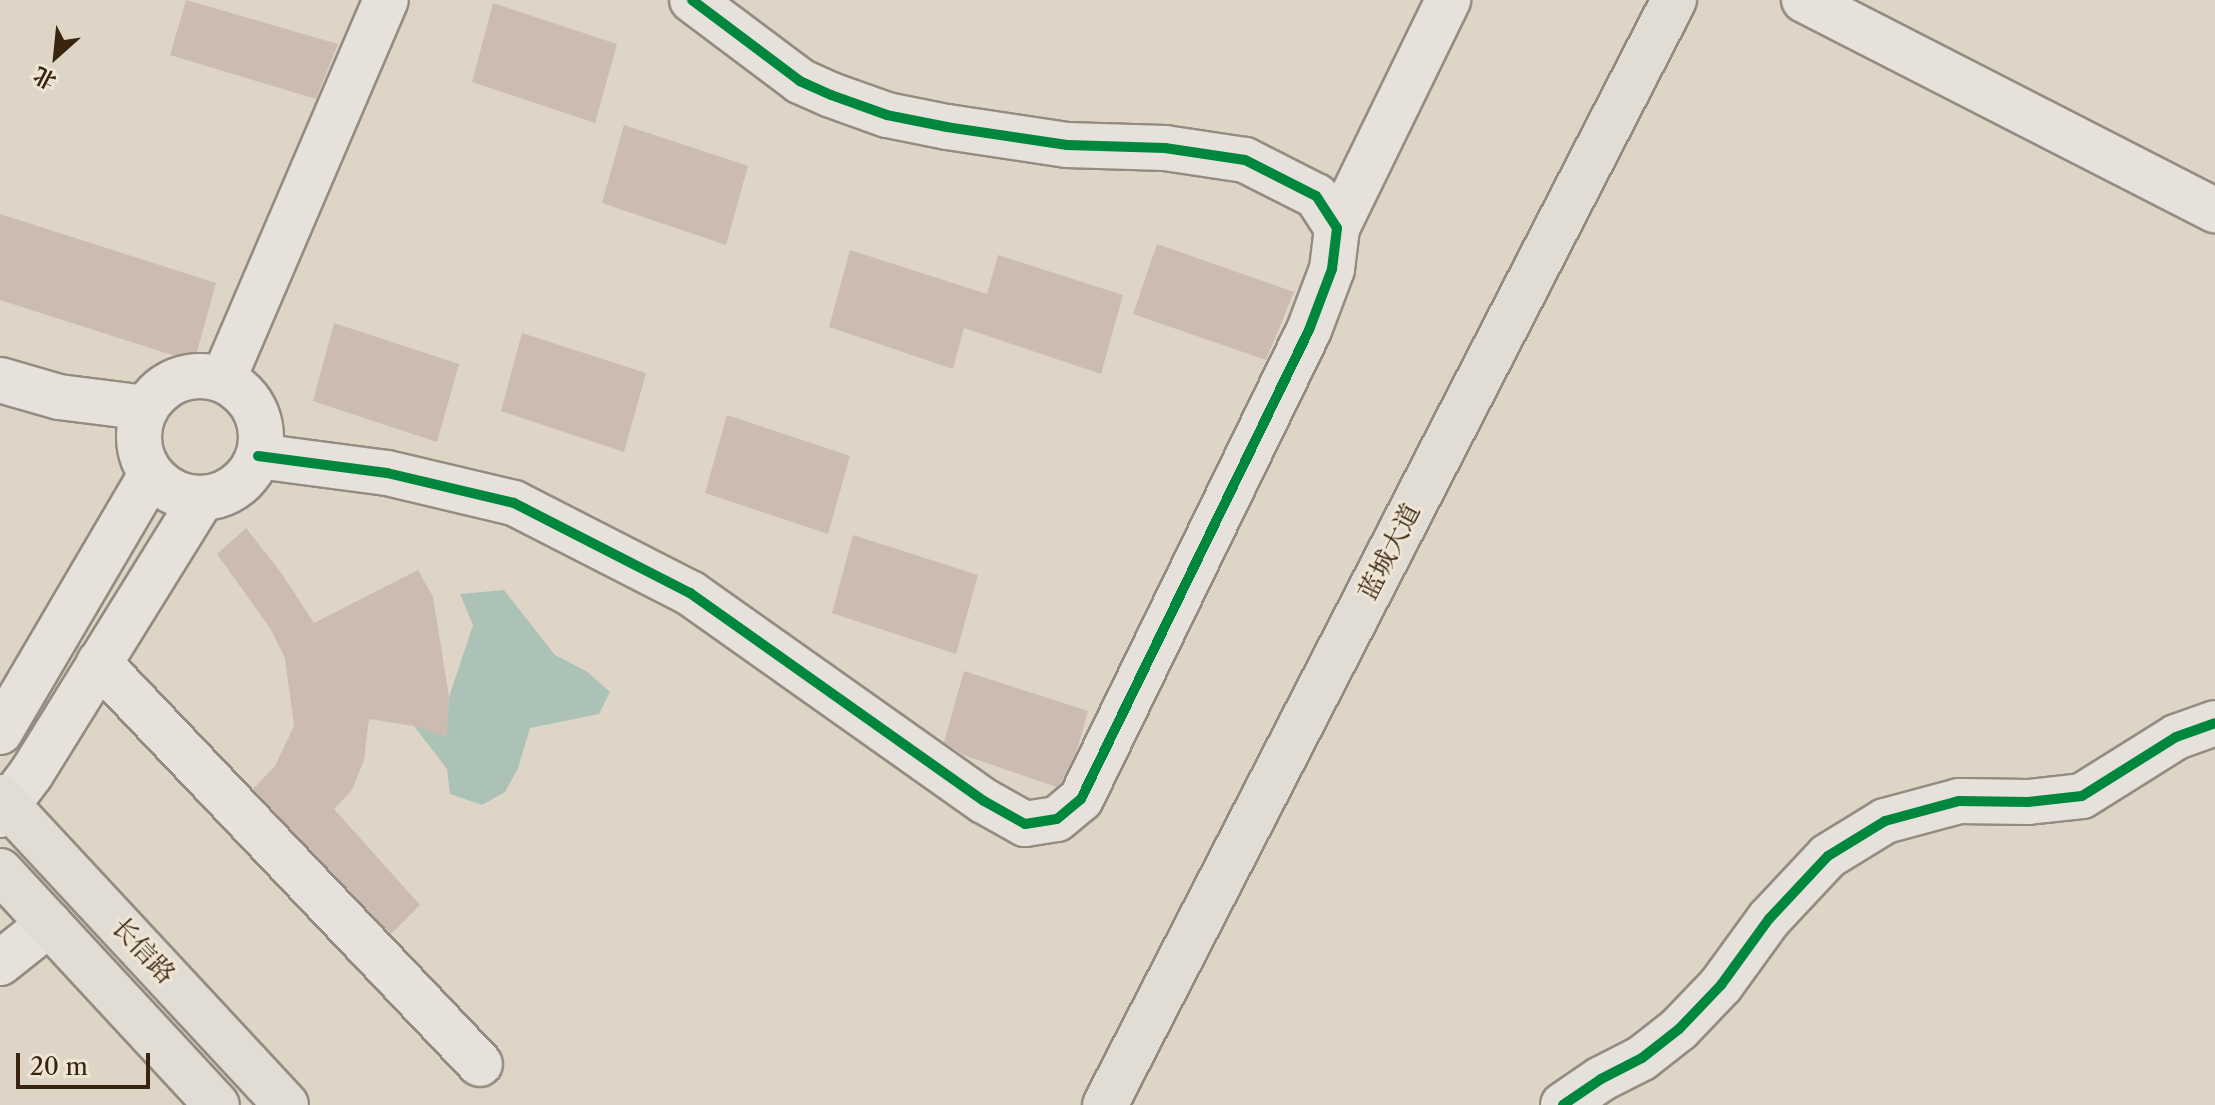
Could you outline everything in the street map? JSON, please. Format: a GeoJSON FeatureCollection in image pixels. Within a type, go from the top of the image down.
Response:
{"type":"FeatureCollection","features":[{"type":"Feature","properties":{"kind":"main road","name":"蓝城大道"},"geometry":{"type":"LineString","coordinates":[[1105,1105],[1674,0]]}},
{"type":"Feature","properties":{"kind":"main road","name":"长信路"},"geometry":{"type":"LineString","coordinates":[[3,806],[286,1105]]}},
{"type":"Feature","properties":{"kind":"main road","name":"长信路"},"geometry":{"type":"LineString","coordinates":[[0,871],[217,1105]]}},
{"type":"Feature","properties":{"kind":"street"},"geometry":{"type":"LineString","coordinates":[[223,380],[386,0]]}},
{"type":"Feature","properties":{"kind":"street"},"geometry":{"type":"LineString","coordinates":[[692,0],[800,81],[887,115],[1067,145],[1165,148],[1245,160],[1316,196],[1337,228]]}},
{"type":"Feature","properties":{"kind":"street"},"geometry":{"type":"LineString","coordinates":[[258,456],[387,473],[514,503],[690,593],[984,801],[1025,824],[1057,819],[1081,799],[1309,330],[1332,269],[1337,228],[1448,0]]}},
{"type":"Feature","properties":{"kind":"street"},"geometry":{"type":"LineString","coordinates":[[1804,0],[2215,210]]}},
{"type":"Feature","properties":{"kind":"street"},"geometry":{"type":"LineString","coordinates":[[187,376],[223,380],[239,390],[255,412],[261,439],[258,456],[237,486],[202,498],[183,495],[151,475],[138,442],[146,408],[156,393],[187,376]]}},
{"type":"Feature","properties":{"kind":"street"},"geometry":{"type":"LineString","coordinates":[[0,380],[59,397],[146,408]]}},
{"type":"Feature","properties":{"kind":"street"},"geometry":{"type":"LineString","coordinates":[[0,732],[151,475]]}},
{"type":"Feature","properties":{"kind":"street"},"geometry":{"type":"LineString","coordinates":[[3,806],[99,663],[202,498]]}},
{"type":"Feature","properties":{"kind":"street"},"geometry":{"type":"LineString","coordinates":[[99,663],[480,1064]]}},
{"type":"Feature","properties":{"kind":"street"},"geometry":{"type":"LineString","coordinates":[[1563,1105],[1601,1079],[1642,1058],[1679,1029],[1721,985],[1769,919],[1828,856],[1885,821],[1959,801],[2028,802],[2082,796],[2176,737],[2215,723]]}},
{"type":"Feature","properties":{"kind":"street"},"geometry":{"type":"LineString","coordinates":[[0,963],[49,924]]}},
{"type":"Feature","properties":{"kind":"shaded area"},"geometry":{"type":"Polygon","coordinates":[[[504,590],[555,655],[586,671],[610,692],[599,714],[530,728],[518,768],[505,792],[482,805],[450,794],[447,769],[414,726],[446,736],[449,697],[473,625],[460,594],[504,590]]]}},
{"type":"Feature","properties":{"kind":"building"},"geometry":{"type":"Polygon","coordinates":[[[186,0],[338,44],[316,99],[170,55],[186,0]]]}},
{"type":"Feature","properties":{"kind":"building"},"geometry":{"type":"Polygon","coordinates":[[[493,3],[617,44],[595,123],[472,82],[493,3]]]}},
{"type":"Feature","properties":{"kind":"building"},"geometry":{"type":"Polygon","coordinates":[[[624,125],[748,166],[726,245],[602,203],[624,125]]]}},
{"type":"Feature","properties":{"kind":"building"},"geometry":{"type":"Polygon","coordinates":[[[0,214],[216,283],[194,362],[0,300],[0,214]]]}},
{"type":"Feature","properties":{"kind":"building"},"geometry":{"type":"Polygon","coordinates":[[[1157,244],[1294,292],[1266,360],[1133,314],[1157,244]]]}},
{"type":"Feature","properties":{"kind":"building"},"geometry":{"type":"Polygon","coordinates":[[[850,250],[987,294],[998,255],[1123,295],[1101,374],[964,328],[953,369],[829,327],[850,250]]]}},
{"type":"Feature","properties":{"kind":"building"},"geometry":{"type":"Polygon","coordinates":[[[334,323],[459,364],[437,442],[313,401],[334,323]]]}},
{"type":"Feature","properties":{"kind":"building"},"geometry":{"type":"Polygon","coordinates":[[[522,333],[646,373],[624,452],[501,411],[522,333]]]}},
{"type":"Feature","properties":{"kind":"building"},"geometry":{"type":"Polygon","coordinates":[[[727,415],[850,456],[828,534],[705,493],[727,415]]]}},
{"type":"Feature","properties":{"kind":"building"},"geometry":{"type":"Polygon","coordinates":[[[246,528],[282,574],[314,623],[418,570],[433,597],[449,697],[446,737],[414,726],[369,719],[364,760],[352,790],[334,809],[420,905],[391,934],[253,789],[275,766],[294,726],[285,658],[270,628],[217,554],[246,528]]]}},
{"type":"Feature","properties":{"kind":"building"},"geometry":{"type":"Polygon","coordinates":[[[853,535],[978,575],[956,654],[832,613],[853,535]]]}},
{"type":"Feature","properties":{"kind":"building"},"geometry":{"type":"Polygon","coordinates":[[[964,671],[1088,711],[1077,750],[1057,787],[963,755],[944,742],[964,671]]]}},
{"type":"Feature","properties":{"kind":"cycle path"},"geometry":{"type":"LineString","coordinates":[[258,456],[387,473],[514,503],[690,593],[984,801],[1025,824],[1057,819],[1081,799],[1309,330],[1332,269],[1337,228],[1316,196],[1245,160],[1165,148],[1067,145],[887,115],[800,81],[692,0]]}},
{"type":"Feature","properties":{"kind":"cycle path"},"geometry":{"type":"LineString","coordinates":[[1563,1105],[1601,1079],[1642,1058],[1679,1029],[1721,985],[1769,919],[1828,856],[1885,821],[1959,801],[2028,802],[2082,796],[2176,737],[2215,723]]}}]}
